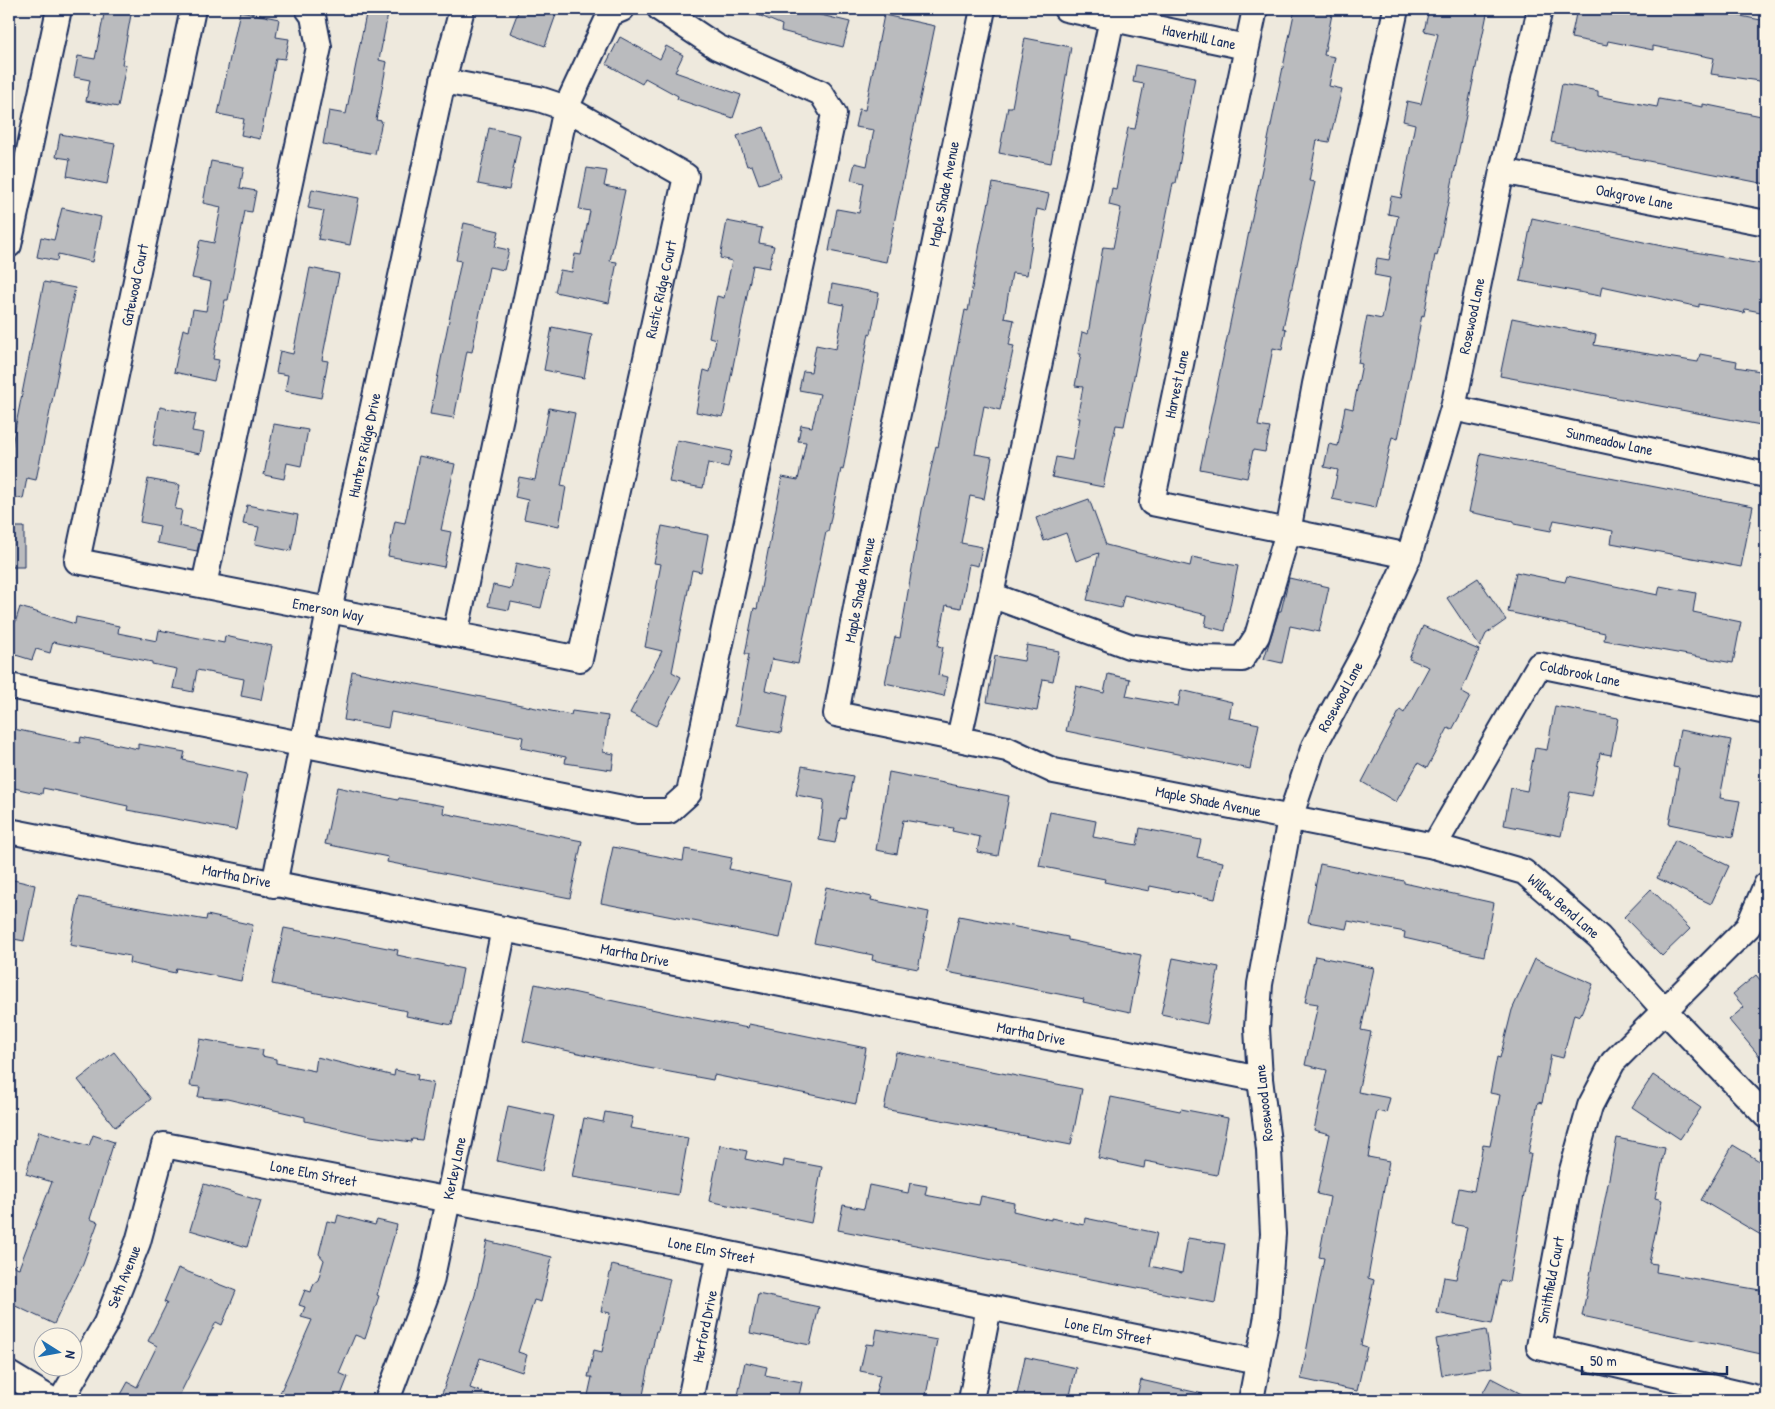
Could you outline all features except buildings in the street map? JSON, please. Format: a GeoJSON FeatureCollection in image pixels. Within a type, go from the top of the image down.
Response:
{"type":"FeatureCollection","features":[{"type":"Feature","properties":{"kind":"street"},"geometry":{"type":"LineString","coordinates":[[9,245],[59,9]]}},
{"type":"Feature","properties":{"kind":"street","name":"Gatewood Court"},"geometry":{"type":"LineString","coordinates":[[77,561],[193,9]]}},
{"type":"Feature","properties":{"kind":"street"},"geometry":{"type":"LineString","coordinates":[[204,585],[319,47],[313,16],[308,9]]}},
{"type":"Feature","properties":{"kind":"street","name":"Hunters Ridge Drive"},"geometry":{"type":"LineString","coordinates":[[274,884],[329,611],[443,81],[462,9]]}},
{"type":"Feature","properties":{"kind":"street"},"geometry":{"type":"LineString","coordinates":[[455,635],[566,108],[610,14],[622,9]]}},
{"type":"Feature","properties":{"kind":"street"},"geometry":{"type":"LineString","coordinates":[[9,686],[638,811],[669,811],[689,793],[834,114],[820,93],[717,47],[660,9]]}},
{"type":"Feature","properties":{"kind":"street","name":"Maple Shade Avenue"},"geometry":{"type":"LineString","coordinates":[[983,9],[921,310],[860,586],[836,714],[1007,749],[1054,771],[1290,818]]}},
{"type":"Feature","properties":{"kind":"street","name":"Haverhill Lane"},"geometry":{"type":"LineString","coordinates":[[1066,9],[1113,14],[1246,47]]}},
{"type":"Feature","properties":{"kind":"street","name":"Harvest Lane"},"geometry":{"type":"LineString","coordinates":[[1254,9],[1152,503],[1409,556]]}},
{"type":"Feature","properties":{"kind":"street"},"geometry":{"type":"LineString","coordinates":[[991,595],[1129,646],[1202,658],[1242,659],[1257,636],[1288,532],[1315,384],[1396,9]]}},
{"type":"Feature","properties":{"kind":"street","name":"Rosewood Lane"},"geometry":{"type":"LineString","coordinates":[[1250,1400],[1267,1316],[1273,1234],[1269,1150],[1260,1079],[1257,1028],[1260,984],[1290,818],[1314,746],[1367,648],[1409,556],[1452,408],[1502,171],[1540,9]]}},
{"type":"Feature","properties":{"kind":"street"},"geometry":{"type":"LineString","coordinates":[[960,738],[1113,14]]}},
{"type":"Feature","properties":{"kind":"street","name":"Rustic Ridge Court"},"geometry":{"type":"LineString","coordinates":[[443,81],[539,99],[566,108],[686,176],[580,659]]}},
{"type":"Feature","properties":{"kind":"street","name":"Oakgrove Lane"},"geometry":{"type":"LineString","coordinates":[[1502,171],[1766,223]]}},
{"type":"Feature","properties":{"kind":"street","name":"Sunmeadow Lane"},"geometry":{"type":"LineString","coordinates":[[1452,408],[1766,475]]}},
{"type":"Feature","properties":{"kind":"street","name":"Emerson Way"},"geometry":{"type":"LineString","coordinates":[[77,561],[580,659]]}},
{"type":"Feature","properties":{"kind":"street","name":"Coldbrook Lane"},"geometry":{"type":"LineString","coordinates":[[1434,846],[1539,665],[1766,712]]}},
{"type":"Feature","properties":{"kind":"street","name":"Willow Bend Lane"},"geometry":{"type":"LineString","coordinates":[[1290,818],[1434,846],[1524,872],[1599,937],[1666,1012],[1766,1116]]}},
{"type":"Feature","properties":{"kind":"street","name":"Martha Drive"},"geometry":{"type":"LineString","coordinates":[[9,831],[1260,1079]]}},
{"type":"Feature","properties":{"kind":"street"},"geometry":{"type":"LineString","coordinates":[[1666,1012],[1748,927],[1766,885]]}},
{"type":"Feature","properties":{"kind":"street","name":"Kerley Lane"},"geometry":{"type":"LineString","coordinates":[[387,1400],[431,1282],[504,929]]}},
{"type":"Feature","properties":{"kind":"street","name":"Smithfield Court"},"geometry":{"type":"LineString","coordinates":[[1666,1012],[1613,1062],[1590,1106],[1571,1174],[1539,1347],[1766,1400]]}},
{"type":"Feature","properties":{"kind":"street","name":"Lone Elm Street"},"geometry":{"type":"LineString","coordinates":[[164,1145],[720,1252],[1258,1362]]}},
{"type":"Feature","properties":{"kind":"street","name":"Seth Avenue"},"geometry":{"type":"LineString","coordinates":[[61,1400],[106,1323],[138,1242],[164,1145]]}},
{"type":"Feature","properties":{"kind":"street","name":"Herford Drive"},"geometry":{"type":"LineString","coordinates":[[690,1400],[720,1252]]}},
{"type":"Feature","properties":{"kind":"street"},"geometry":{"type":"LineString","coordinates":[[970,1400],[989,1307]]}},
{"type":"Feature","properties":{"kind":"street"},"geometry":{"type":"LineString","coordinates":[[9,1374],[52,1400]]}}]}
